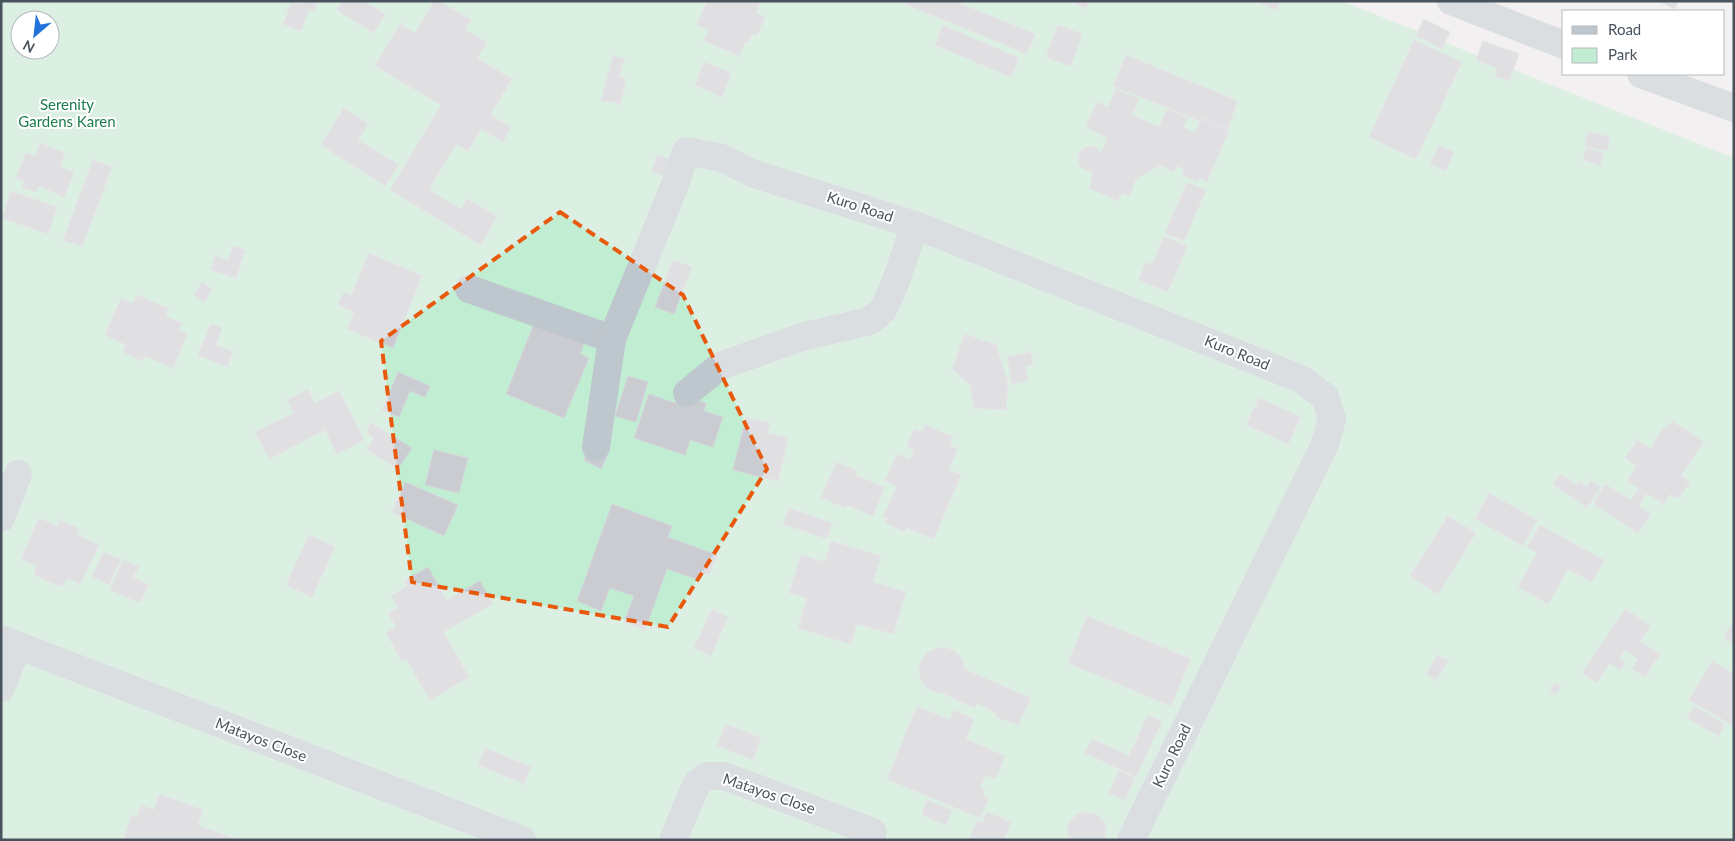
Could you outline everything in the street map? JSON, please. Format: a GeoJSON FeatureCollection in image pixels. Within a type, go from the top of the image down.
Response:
{"type":"FeatureCollection","features":[{"type":"Feature","properties":{"kind":"street"},"geometry":{"type":"LineString","coordinates":[[1451,1],[1562,44]]}},
{"type":"Feature","properties":{"kind":"street"},"geometry":{"type":"LineString","coordinates":[[1644,75],[1734,108]]}},
{"type":"Feature","properties":{"kind":"street","name":"Kuro Road"},"geometry":{"type":"LineString","coordinates":[[612,339],[674,187],[686,151],[722,158],[754,174],[915,225],[1301,379],[1325,397],[1332,420],[1325,444],[1131,840]]}},
{"type":"Feature","properties":{"kind":"street"},"geometry":{"type":"LineString","coordinates":[[687,393],[720,366],[805,336],[870,321],[883,310],[894,286],[915,225]]}},
{"type":"Feature","properties":{"kind":"street"},"geometry":{"type":"LineString","coordinates":[[469,289],[612,339],[596,446]]}},
{"type":"Feature","properties":{"kind":"street"},"geometry":{"type":"LineString","coordinates":[[1,518],[18,474]]}},
{"type":"Feature","properties":{"kind":"street"},"geometry":{"type":"LineString","coordinates":[[1,688],[9,643]]}},
{"type":"Feature","properties":{"kind":"street","name":"Matayos Close"},"geometry":{"type":"LineString","coordinates":[[9,643],[522,840]]}},
{"type":"Feature","properties":{"kind":"street","name":"Matayos Close"},"geometry":{"type":"LineString","coordinates":[[673,840],[697,783],[707,776],[724,776],[873,832]]}},
{"type":"Feature","properties":{"kind":"highlighted area"},"geometry":{"type":"Polygon","coordinates":[[[560,212],[683,295],[767,469],[668,627],[412,582],[381,341],[560,212]]]}},
{"type":"Feature","properties":{"kind":"green space","name":"Serenity Gardens Karen"},"geometry":{"type":"Polygon","coordinates":[[[1,1],[1342,1],[1734,158],[1734,840],[1,840],[1,1]]]}},
{"type":"Feature","properties":{"kind":"building"},"geometry":{"type":"Polygon","coordinates":[[[300,1],[318,1],[314,11],[309,9],[301,31],[283,24],[292,2],[299,4],[300,1]]]}},
{"type":"Feature","properties":{"kind":"building"},"geometry":{"type":"Polygon","coordinates":[[[342,1],[364,1],[385,14],[374,33],[337,10],[342,1]]]}},
{"type":"Feature","properties":{"kind":"building"},"geometry":{"type":"Polygon","coordinates":[[[434,1],[439,1],[471,20],[465,30],[487,42],[477,58],[512,79],[490,115],[511,127],[503,142],[481,129],[468,151],[456,144],[429,190],[461,209],[467,199],[497,216],[481,245],[390,190],[441,105],[375,66],[400,24],[415,33],[434,1]]]}},
{"type":"Feature","properties":{"kind":"building"},"geometry":{"type":"Polygon","coordinates":[[[707,1],[761,1],[756,13],[765,17],[757,35],[752,34],[748,43],[745,42],[739,56],[704,41],[709,30],[697,25],[707,1]]]}},
{"type":"Feature","properties":{"kind":"building"},"geometry":{"type":"Polygon","coordinates":[[[906,1],[954,1],[1035,34],[1027,54],[905,4],[906,1]]]}},
{"type":"Feature","properties":{"kind":"building"},"geometry":{"type":"Polygon","coordinates":[[[1070,1],[1089,1],[1086,8],[1070,1]]]}},
{"type":"Feature","properties":{"kind":"building"},"geometry":{"type":"Polygon","coordinates":[[[1255,1],[1280,1],[1276,10],[1255,1]]]}},
{"type":"Feature","properties":{"kind":"building"},"geometry":{"type":"Polygon","coordinates":[[[1658,1],[1678,1],[1675,9],[1658,1]]]}},
{"type":"Feature","properties":{"kind":"building"},"geometry":{"type":"Polygon","coordinates":[[[1424,19],[1450,32],[1442,49],[1416,36],[1424,19]]]}},
{"type":"Feature","properties":{"kind":"building"},"geometry":{"type":"Polygon","coordinates":[[[943,25],[1019,58],[1011,77],[935,45],[943,25]]]}},
{"type":"Feature","properties":{"kind":"building"},"geometry":{"type":"Polygon","coordinates":[[[1058,25],[1082,34],[1071,66],[1046,57],[1058,25]]]}},
{"type":"Feature","properties":{"kind":"building"},"geometry":{"type":"Polygon","coordinates":[[[1414,40],[1462,62],[1416,159],[1369,137],[1414,40]]]}},
{"type":"Feature","properties":{"kind":"building"},"geometry":{"type":"Polygon","coordinates":[[[1483,41],[1519,54],[1509,81],[1495,76],[1497,68],[1476,60],[1483,41]]]}},
{"type":"Feature","properties":{"kind":"building"},"geometry":{"type":"Polygon","coordinates":[[[1126,55],[1238,101],[1227,129],[1201,118],[1200,121],[1113,86],[1126,55]]]}},
{"type":"Feature","properties":{"kind":"building"},"geometry":{"type":"Polygon","coordinates":[[[613,56],[624,59],[619,77],[626,79],[620,104],[601,100],[613,56]]]}},
{"type":"Feature","properties":{"kind":"building"},"geometry":{"type":"Polygon","coordinates":[[[704,62],[731,73],[722,97],[695,85],[704,62]]]}},
{"type":"Feature","properties":{"kind":"building"},"geometry":{"type":"Polygon","coordinates":[[[1116,89],[1139,99],[1132,115],[1159,127],[1167,109],[1188,118],[1183,127],[1195,133],[1201,119],[1229,130],[1207,182],[1199,178],[1197,182],[1182,175],[1184,169],[1177,166],[1174,172],[1160,165],[1136,179],[1130,196],[1122,193],[1118,201],[1089,188],[1093,174],[1092,171],[1085,170],[1080,166],[1079,153],[1084,148],[1090,146],[1096,147],[1101,152],[1108,138],[1086,127],[1097,102],[1108,107],[1116,89]]]}},
{"type":"Feature","properties":{"kind":"building"},"geometry":{"type":"Polygon","coordinates":[[[344,108],[368,124],[358,140],[399,165],[385,186],[321,145],[344,108]]]}},
{"type":"Feature","properties":{"kind":"building"},"geometry":{"type":"Polygon","coordinates":[[[1588,131],[1610,137],[1607,151],[1585,146],[1588,131]]]}},
{"type":"Feature","properties":{"kind":"building"},"geometry":{"type":"Polygon","coordinates":[[[40,143],[65,153],[60,167],[74,172],[64,197],[39,186],[36,192],[22,187],[24,181],[16,178],[26,153],[36,156],[40,143]]]}},
{"type":"Feature","properties":{"kind":"building"},"geometry":{"type":"Polygon","coordinates":[[[1439,145],[1454,152],[1446,171],[1430,164],[1439,145]]]}},
{"type":"Feature","properties":{"kind":"building"},"geometry":{"type":"Polygon","coordinates":[[[1586,148],[1604,153],[1600,165],[1583,160],[1586,148]]]}},
{"type":"Feature","properties":{"kind":"building"},"geometry":{"type":"Polygon","coordinates":[[[657,155],[670,159],[665,176],[652,172],[657,155]]]}},
{"type":"Feature","properties":{"kind":"building"},"geometry":{"type":"Polygon","coordinates":[[[93,160],[112,167],[82,247],[63,240],[93,160]]]}},
{"type":"Feature","properties":{"kind":"building"},"geometry":{"type":"Polygon","coordinates":[[[1187,182],[1206,190],[1184,241],[1165,233],[1187,182]]]}},
{"type":"Feature","properties":{"kind":"building"},"geometry":{"type":"Polygon","coordinates":[[[11,191],[57,207],[48,234],[2,218],[11,191]]]}},
{"type":"Feature","properties":{"kind":"building"},"geometry":{"type":"Polygon","coordinates":[[[1164,236],[1187,246],[1168,292],[1139,280],[1146,262],[1152,265],[1164,236]]]}},
{"type":"Feature","properties":{"kind":"building"},"geometry":{"type":"Polygon","coordinates":[[[233,246],[245,250],[236,278],[211,270],[215,256],[228,260],[233,246]]]}},
{"type":"Feature","properties":{"kind":"building"},"geometry":{"type":"Polygon","coordinates":[[[369,253],[422,276],[393,348],[347,329],[354,312],[338,305],[344,292],[351,296],[369,253]]]}},
{"type":"Feature","properties":{"kind":"building"},"geometry":{"type":"Polygon","coordinates":[[[673,260],[692,267],[674,314],[655,307],[673,260]]]}},
{"type":"Feature","properties":{"kind":"building"},"geometry":{"type":"Polygon","coordinates":[[[202,282],[212,289],[204,302],[194,295],[202,282]]]}},
{"type":"Feature","properties":{"kind":"building"},"geometry":{"type":"Polygon","coordinates":[[[137,295],[169,309],[165,316],[182,323],[178,330],[187,334],[173,368],[145,356],[143,361],[123,352],[126,345],[105,335],[121,298],[133,303],[137,295]]]}},
{"type":"Feature","properties":{"kind":"building"},"geometry":{"type":"Polygon","coordinates":[[[537,316],[587,336],[580,354],[589,358],[564,418],[506,394],[537,316]]]}},
{"type":"Feature","properties":{"kind":"building"},"geometry":{"type":"Polygon","coordinates":[[[211,324],[222,328],[216,345],[233,352],[227,367],[198,355],[211,324]]]}},
{"type":"Feature","properties":{"kind":"building"},"geometry":{"type":"Polygon","coordinates":[[[965,334],[996,345],[1008,382],[1006,410],[974,408],[970,385],[952,369],[965,334]]]}},
{"type":"Feature","properties":{"kind":"building"},"geometry":{"type":"Polygon","coordinates":[[[1031,352],[1033,365],[1025,367],[1028,381],[1012,384],[1007,357],[1031,352]]]}},
{"type":"Feature","properties":{"kind":"building"},"geometry":{"type":"Polygon","coordinates":[[[398,372],[430,386],[425,397],[410,391],[399,417],[382,410],[398,372]]]}},
{"type":"Feature","properties":{"kind":"building"},"geometry":{"type":"Polygon","coordinates":[[[628,376],[648,382],[636,422],[615,416],[628,376]]]}},
{"type":"Feature","properties":{"kind":"building"},"geometry":{"type":"Polygon","coordinates":[[[308,389],[315,403],[339,391],[364,440],[337,454],[325,430],[269,459],[255,432],[294,413],[287,400],[308,389]]]}},
{"type":"Feature","properties":{"kind":"building"},"geometry":{"type":"Polygon","coordinates":[[[649,394],[675,403],[678,394],[706,403],[704,411],[723,417],[713,447],[690,440],[685,455],[634,438],[649,394]]]}},
{"type":"Feature","properties":{"kind":"building"},"geometry":{"type":"Polygon","coordinates":[[[1259,398],[1301,417],[1288,444],[1246,425],[1259,398]]]}},
{"type":"Feature","properties":{"kind":"building"},"geometry":{"type":"Polygon","coordinates":[[[746,417],[770,423],[767,433],[788,438],[778,481],[733,470],[746,417]]]}},
{"type":"Feature","properties":{"kind":"building"},"geometry":{"type":"Polygon","coordinates":[[[1672,421],[1704,442],[1681,475],[1690,482],[1678,499],[1670,494],[1664,504],[1627,481],[1637,466],[1625,458],[1637,440],[1650,449],[1664,426],[1667,428],[1672,421]]]}},
{"type":"Feature","properties":{"kind":"building"},"geometry":{"type":"Polygon","coordinates":[[[371,423],[412,448],[398,469],[367,450],[374,438],[366,432],[371,423]]]}},
{"type":"Feature","properties":{"kind":"building"},"geometry":{"type":"Polygon","coordinates":[[[925,425],[953,437],[950,445],[958,449],[949,470],[961,475],[934,539],[907,528],[905,532],[885,523],[888,518],[883,517],[897,486],[885,481],[897,454],[910,460],[914,449],[907,446],[914,429],[922,432],[925,425]]]}},
{"type":"Feature","properties":{"kind":"building"},"geometry":{"type":"Polygon","coordinates":[[[590,448],[607,457],[601,469],[584,460],[590,448]]]}},
{"type":"Feature","properties":{"kind":"building"},"geometry":{"type":"Polygon","coordinates":[[[434,450],[468,458],[459,493],[425,485],[434,450]]]}},
{"type":"Feature","properties":{"kind":"building"},"geometry":{"type":"Polygon","coordinates":[[[836,462],[857,471],[855,475],[885,487],[873,516],[847,505],[846,508],[821,498],[836,462]]]}},
{"type":"Feature","properties":{"kind":"building"},"geometry":{"type":"Polygon","coordinates":[[[1560,474],[1576,485],[1579,481],[1587,487],[1591,480],[1601,487],[1587,508],[1553,484],[1560,474]]]}},
{"type":"Feature","properties":{"kind":"building"},"geometry":{"type":"Polygon","coordinates":[[[405,482],[458,505],[444,536],[392,512],[405,482]]]}},
{"type":"Feature","properties":{"kind":"building"},"geometry":{"type":"Polygon","coordinates":[[[1605,484],[1631,500],[1638,489],[1646,494],[1639,506],[1651,514],[1638,533],[1593,504],[1605,484]]]}},
{"type":"Feature","properties":{"kind":"building"},"geometry":{"type":"Polygon","coordinates":[[[1489,493],[1537,520],[1523,546],[1475,519],[1489,493]]]}},
{"type":"Feature","properties":{"kind":"building"},"geometry":{"type":"Polygon","coordinates":[[[612,504],[672,526],[668,537],[717,555],[709,575],[702,572],[699,580],[667,569],[645,630],[624,622],[634,596],[610,588],[601,611],[577,601],[612,504]]]}},
{"type":"Feature","properties":{"kind":"building"},"geometry":{"type":"Polygon","coordinates":[[[789,508],[832,523],[827,539],[783,524],[789,508]]]}},
{"type":"Feature","properties":{"kind":"building"},"geometry":{"type":"Polygon","coordinates":[[[1448,516],[1476,533],[1438,594],[1410,576],[1448,516]]]}},
{"type":"Feature","properties":{"kind":"building"},"geometry":{"type":"Polygon","coordinates":[[[39,518],[58,526],[60,520],[80,529],[77,535],[99,545],[80,584],[67,578],[63,586],[59,586],[34,575],[37,566],[21,559],[39,518]]]}},
{"type":"Feature","properties":{"kind":"building"},"geometry":{"type":"Polygon","coordinates":[[[1540,525],[1604,560],[1592,582],[1568,569],[1548,604],[1518,587],[1537,553],[1527,547],[1540,525]]]}},
{"type":"Feature","properties":{"kind":"building"},"geometry":{"type":"Polygon","coordinates":[[[309,535],[335,547],[312,597],[286,585],[309,535]]]}},
{"type":"Feature","properties":{"kind":"building"},"geometry":{"type":"Polygon","coordinates":[[[831,541],[881,556],[873,582],[906,592],[893,634],[857,624],[851,644],[798,628],[807,598],[789,593],[801,555],[825,562],[831,541]]]}},
{"type":"Feature","properties":{"kind":"building"},"geometry":{"type":"Polygon","coordinates":[[[103,552],[121,559],[109,585],[92,577],[103,552]]]}},
{"type":"Feature","properties":{"kind":"building"},"geometry":{"type":"Polygon","coordinates":[[[123,560],[139,567],[133,577],[149,585],[140,603],[110,590],[123,560]]]}},
{"type":"Feature","properties":{"kind":"building"},"geometry":{"type":"Polygon","coordinates":[[[428,567],[447,600],[480,581],[493,604],[443,632],[469,677],[430,700],[406,659],[402,661],[386,633],[396,627],[388,613],[398,608],[391,596],[407,586],[404,581],[428,567]]]}},
{"type":"Feature","properties":{"kind":"building"},"geometry":{"type":"Polygon","coordinates":[[[712,609],[728,617],[711,656],[694,648],[712,609]]]}},
{"type":"Feature","properties":{"kind":"building"},"geometry":{"type":"Polygon","coordinates":[[[1625,609],[1651,626],[1640,641],[1660,654],[1645,677],[1632,669],[1638,659],[1625,650],[1619,659],[1625,662],[1620,670],[1610,663],[1597,683],[1582,673],[1625,609]]]}},
{"type":"Feature","properties":{"kind":"building"},"geometry":{"type":"Polygon","coordinates":[[[1087,616],[1191,659],[1171,706],[1068,663],[1087,616]]]}},
{"type":"Feature","properties":{"kind":"building"},"geometry":{"type":"Polygon","coordinates":[[[1734,620],[1734,644],[1724,638],[1734,620]]]}},
{"type":"Feature","properties":{"kind":"building"},"geometry":{"type":"Polygon","coordinates":[[[944,647],[953,650],[960,656],[964,664],[965,673],[966,670],[1031,698],[1018,725],[996,717],[997,714],[977,703],[975,708],[946,695],[946,693],[931,691],[924,685],[920,677],[919,668],[922,660],[927,653],[944,647]]]}},
{"type":"Feature","properties":{"kind":"building"},"geometry":{"type":"Polygon","coordinates":[[[1438,655],[1448,661],[1436,680],[1426,674],[1438,655]]]}},
{"type":"Feature","properties":{"kind":"building"},"geometry":{"type":"Polygon","coordinates":[[[1712,661],[1734,674],[1734,726],[1689,700],[1712,661]]]}},
{"type":"Feature","properties":{"kind":"building"},"geometry":{"type":"Polygon","coordinates":[[[1555,683],[1561,686],[1556,694],[1550,691],[1555,683]]]}},
{"type":"Feature","properties":{"kind":"building"},"geometry":{"type":"Polygon","coordinates":[[[917,706],[950,720],[953,710],[974,719],[966,739],[1005,756],[996,779],[986,775],[980,788],[985,790],[983,796],[989,798],[980,818],[887,779],[917,706]]]}},
{"type":"Feature","properties":{"kind":"building"},"geometry":{"type":"Polygon","coordinates":[[[1694,706],[1725,724],[1719,736],[1687,718],[1694,706]]]}},
{"type":"Feature","properties":{"kind":"building"},"geometry":{"type":"Polygon","coordinates":[[[1148,715],[1162,721],[1136,777],[1085,753],[1092,739],[1129,756],[1148,715]]]}},
{"type":"Feature","properties":{"kind":"building"},"geometry":{"type":"Polygon","coordinates":[[[726,724],[761,738],[753,760],[717,746],[726,724]]]}},
{"type":"Feature","properties":{"kind":"building"},"geometry":{"type":"Polygon","coordinates":[[[485,748],[531,767],[524,784],[478,765],[485,748]]]}},
{"type":"Feature","properties":{"kind":"building"},"geometry":{"type":"Polygon","coordinates":[[[1119,771],[1135,778],[1125,800],[1109,793],[1119,771]]]}},
{"type":"Feature","properties":{"kind":"building"},"geometry":{"type":"Polygon","coordinates":[[[159,794],[203,810],[198,825],[238,840],[123,840],[132,815],[137,817],[141,805],[154,810],[159,794]]]}},
{"type":"Feature","properties":{"kind":"building"},"geometry":{"type":"Polygon","coordinates":[[[927,800],[952,810],[946,825],[922,815],[927,800]]]}},
{"type":"Feature","properties":{"kind":"building"},"geometry":{"type":"Polygon","coordinates":[[[987,812],[1011,822],[1004,840],[969,840],[977,821],[982,823],[987,812]]]}},
{"type":"Feature","properties":{"kind":"building"},"geometry":{"type":"Polygon","coordinates":[[[1087,812],[1095,814],[1102,819],[1106,827],[1105,840],[1069,840],[1067,828],[1071,820],[1077,814],[1087,812]]]}}]}
